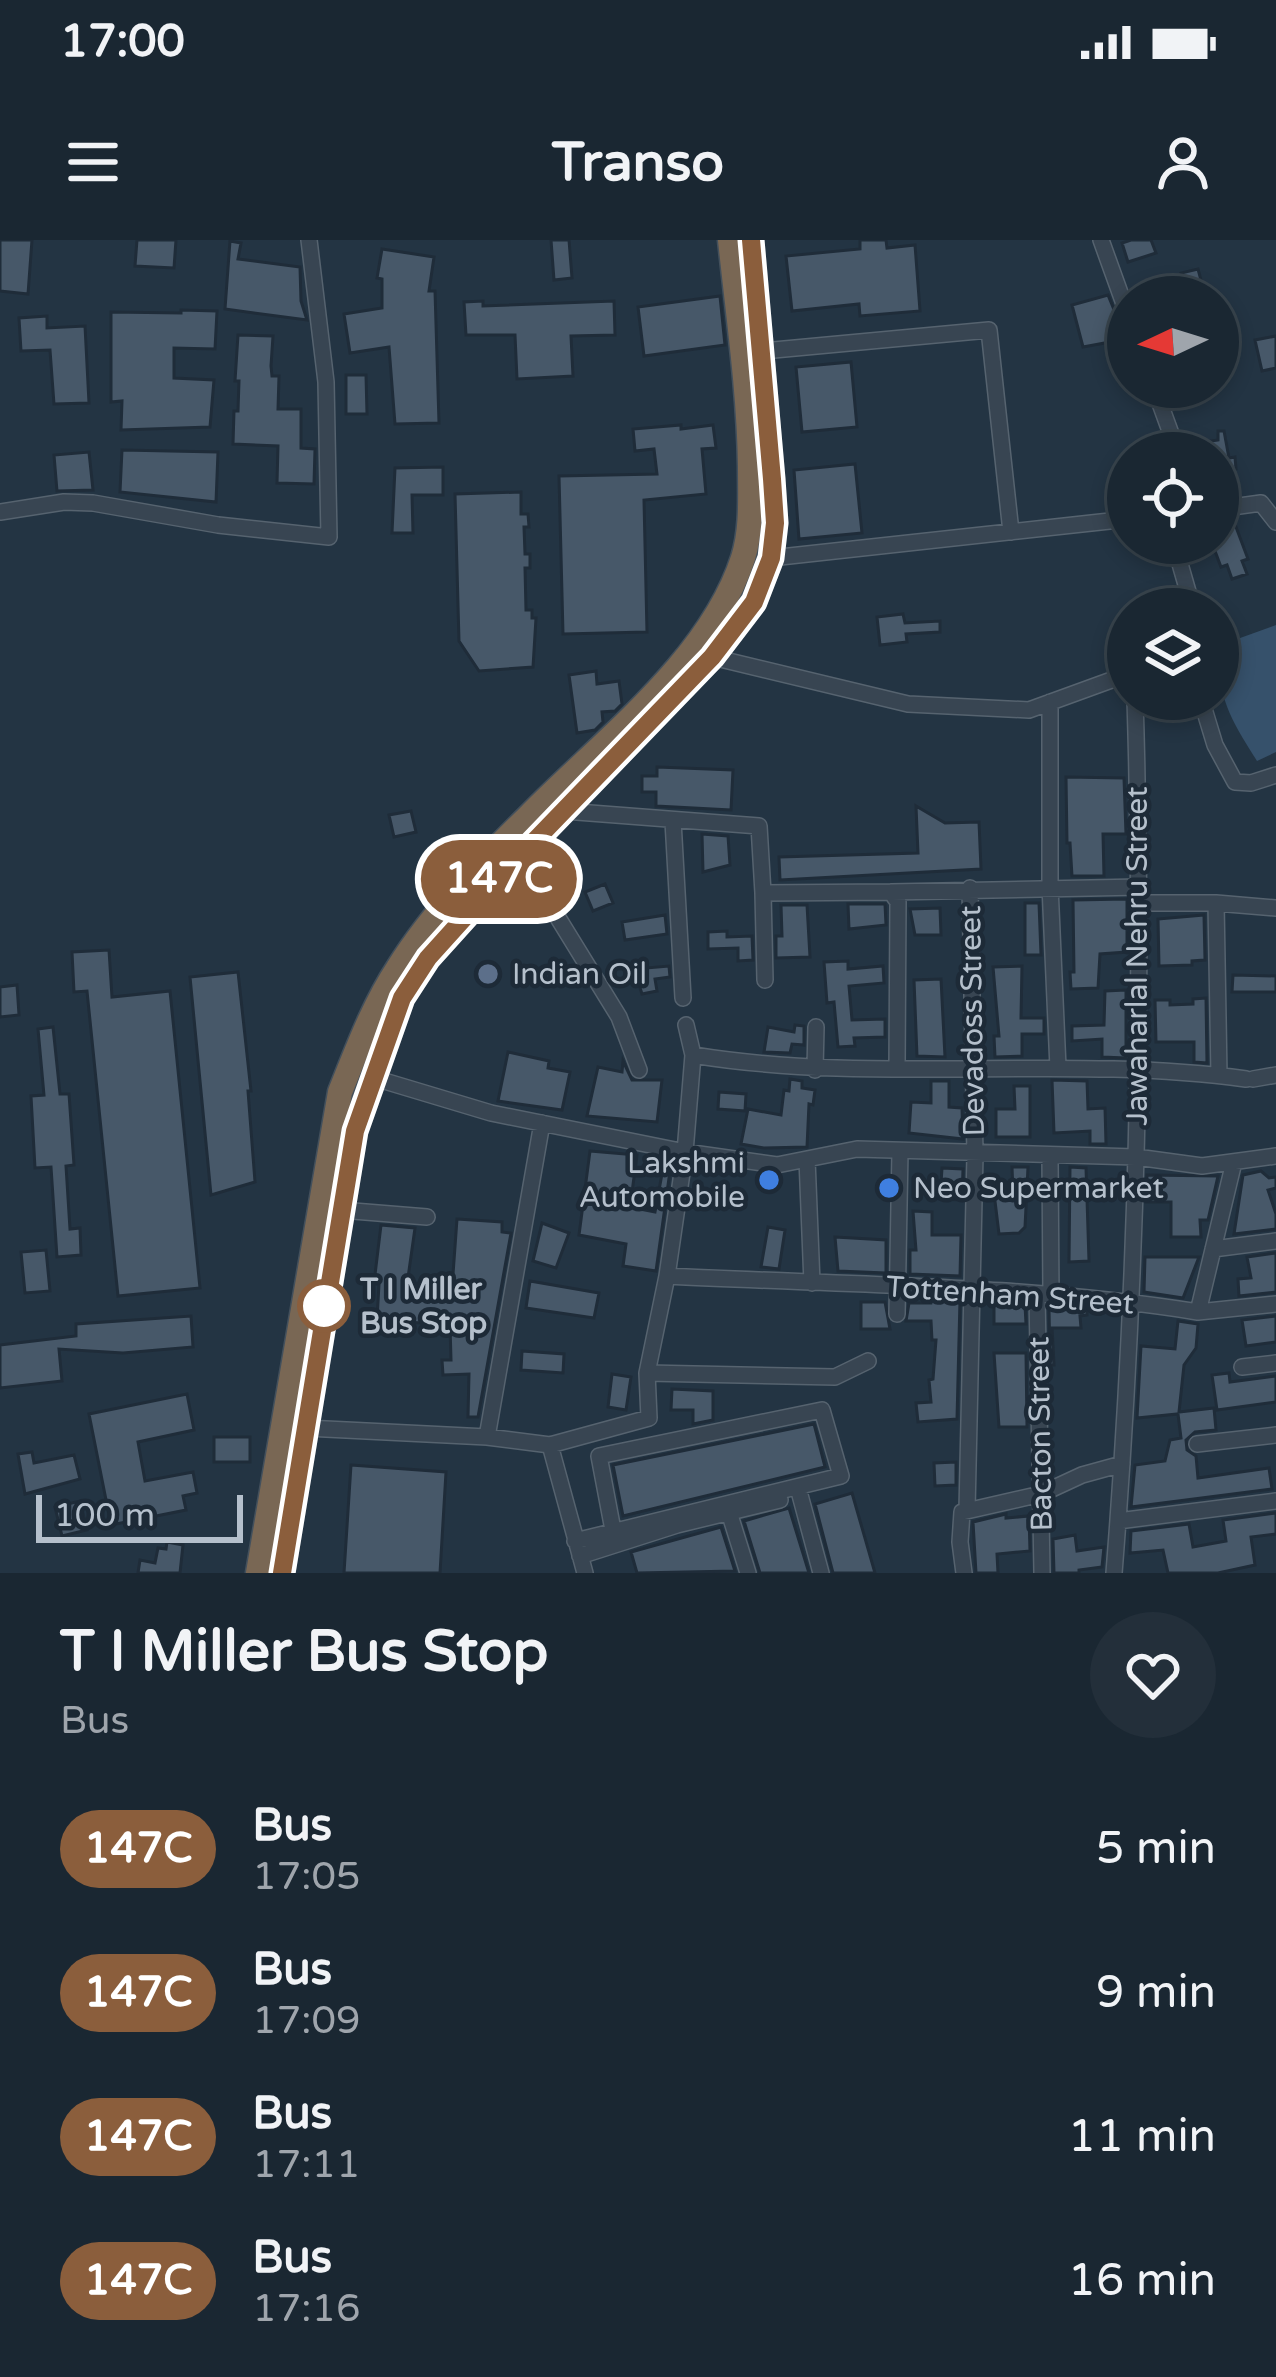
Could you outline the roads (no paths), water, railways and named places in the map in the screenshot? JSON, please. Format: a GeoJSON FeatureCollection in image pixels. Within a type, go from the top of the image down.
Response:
{"type":"FeatureCollection","features":[{"type":"Feature","properties":{"kind":"highway"},"geometry":{"type":"LineString","coordinates":[[258,1573],[340,1092],[362,1035],[398,968],[451,899],[709,628],[744,555],[750,513],[749,417],[730,240]]}},
{"type":"Feature","properties":{"kind":"highway"},"geometry":{"type":"LineString","coordinates":[[281,1573],[355,1131],[402,998],[428,958],[520,856],[712,657],[754,602],[771,558],[774,513],[751,240]]}},
{"type":"Feature","properties":{"kind":"street"},"geometry":{"type":"LineString","coordinates":[[0,512],[64,502],[93,503],[218,525],[329,536],[326,382],[309,240]]}},
{"type":"Feature","properties":{"kind":"street"},"geometry":{"type":"LineString","coordinates":[[1101,240],[1114,276]]}},
{"type":"Feature","properties":{"kind":"street"},"geometry":{"type":"LineString","coordinates":[[763,351],[989,329],[1011,532]]}},
{"type":"Feature","properties":{"kind":"street"},"geometry":{"type":"LineString","coordinates":[[1239,506],[1261,502],[1276,522]]}},
{"type":"Feature","properties":{"kind":"street"},"geometry":{"type":"LineString","coordinates":[[771,558],[1107,521]]}},
{"type":"Feature","properties":{"kind":"street"},"geometry":{"type":"LineString","coordinates":[[712,657],[908,704],[1029,710],[1107,682]]}},
{"type":"Feature","properties":{"kind":"street"},"geometry":{"type":"LineString","coordinates":[[1049,703],[1049,886],[1058,1068]]}},
{"type":"Feature","properties":{"kind":"street","name":"Jawaharlal Nehru Street"},"geometry":{"type":"LineString","coordinates":[[1114,1573],[1133,1302],[1141,895],[1136,720]]}},
{"type":"Feature","properties":{"kind":"street"},"geometry":{"type":"LineString","coordinates":[[1208,720],[1234,782],[1251,783],[1276,775]]}},
{"type":"Feature","properties":{"kind":"street"},"geometry":{"type":"LineString","coordinates":[[564,811],[759,826],[765,980]]}},
{"type":"Feature","properties":{"kind":"street"},"geometry":{"type":"LineString","coordinates":[[673,821],[683,998]]}},
{"type":"Feature","properties":{"kind":"street"},"geometry":{"type":"LineString","coordinates":[[520,856],[619,1017],[639,1070]]}},
{"type":"Feature","properties":{"kind":"street"},"geometry":{"type":"LineString","coordinates":[[763,893],[1049,886],[1276,908]]}},
{"type":"Feature","properties":{"kind":"street","name":"Devadoss Street"},"geometry":{"type":"LineString","coordinates":[[964,1573],[960,1515],[967,1510],[975,1155],[970,888]]}},
{"type":"Feature","properties":{"kind":"street"},"geometry":{"type":"LineString","coordinates":[[891,892],[898,902],[897,1069]]}},
{"type":"Feature","properties":{"kind":"street"},"geometry":{"type":"LineString","coordinates":[[1216,903],[1219,1075]]}},
{"type":"Feature","properties":{"kind":"street"},"geometry":{"type":"LineString","coordinates":[[306,1428],[487,1437],[550,1445],[649,1418],[647,1373],[686,1152],[693,1055],[686,1025]]}},
{"type":"Feature","properties":{"kind":"street"},"geometry":{"type":"LineString","coordinates":[[815,1027],[815,1070]]}},
{"type":"Feature","properties":{"kind":"street"},"geometry":{"type":"LineString","coordinates":[[693,1055],[815,1070],[973,1067],[1138,1069],[1250,1079],[1276,1075]]}},
{"type":"Feature","properties":{"kind":"street"},"geometry":{"type":"LineString","coordinates":[[371,1077],[490,1113],[777,1165],[857,1149],[1136,1157],[1202,1166],[1276,1156]]}},
{"type":"Feature","properties":{"kind":"street"},"geometry":{"type":"LineString","coordinates":[[487,1437],[542,1123]]}},
{"type":"Feature","properties":{"kind":"street"},"geometry":{"type":"LineString","coordinates":[[897,1314],[900,1151]]}},
{"type":"Feature","properties":{"kind":"street","name":"Bacton Street"},"geometry":{"type":"LineString","coordinates":[[1042,1573],[1050,1156]]}},
{"type":"Feature","properties":{"kind":"street"},"geometry":{"type":"LineString","coordinates":[[807,1159],[812,1283]]}},
{"type":"Feature","properties":{"kind":"street"},"geometry":{"type":"LineString","coordinates":[[1198,1312],[1234,1162]]}},
{"type":"Feature","properties":{"kind":"street"},"geometry":{"type":"LineString","coordinates":[[341,1210],[427,1217]]}},
{"type":"Feature","properties":{"kind":"street"},"geometry":{"type":"LineString","coordinates":[[1213,1249],[1276,1240]]}},
{"type":"Feature","properties":{"kind":"street","name":"Tottenham Street"},"geometry":{"type":"LineString","coordinates":[[667,1276],[1044,1295],[1198,1312],[1276,1304]]}},
{"type":"Feature","properties":{"kind":"street"},"geometry":{"type":"LineString","coordinates":[[647,1373],[835,1377],[868,1361]]}},
{"type":"Feature","properties":{"kind":"street"},"geometry":{"type":"LineString","coordinates":[[1242,1367],[1276,1363]]}},
{"type":"Feature","properties":{"kind":"street"},"geometry":{"type":"LineString","coordinates":[[580,1557],[613,1529],[841,1477],[822,1410],[599,1456],[613,1529]]}},
{"type":"Feature","properties":{"kind":"street"},"geometry":{"type":"LineString","coordinates":[[1197,1444],[1276,1435]]}},
{"type":"Feature","properties":{"kind":"street"},"geometry":{"type":"LineString","coordinates":[[550,1445],[580,1557]]}},
{"type":"Feature","properties":{"kind":"street"},"geometry":{"type":"LineString","coordinates":[[967,1510],[1041,1494],[1122,1464]]}},
{"type":"Feature","properties":{"kind":"street"},"geometry":{"type":"LineString","coordinates":[[580,1557],[729,1512],[859,1481]]}},
{"type":"Feature","properties":{"kind":"street"},"geometry":{"type":"LineString","coordinates":[[800,1495],[821,1573]]}},
{"type":"Feature","properties":{"kind":"street"},"geometry":{"type":"LineString","coordinates":[[1118,1521],[1276,1501]]}},
{"type":"Feature","properties":{"kind":"street"},"geometry":{"type":"LineString","coordinates":[[729,1512],[748,1573]]}},
{"type":"Feature","properties":{"kind":"water"},"geometry":{"type":"Polygon","coordinates":[[[1276,625],[1276,752],[1257,761],[1233,720],[1239,720],[1239,638],[1276,625]]]}},
{"type":"Feature","properties":{"kind":"railway"},"geometry":{"type":"LineString","coordinates":[[274,1573],[339,1180],[371,1067],[405,985],[425,954],[492,878],[711,649],[749,600],[766,553],[769,506],[754,240]]}},
{"type":"Feature","properties":{"kind":"place","name":"Indian Oil"},"geometry":{"type":"Point","coordinates":[488,974]}},
{"type":"Feature","properties":{"kind":"place","name":"Lakshmi Automobile"},"geometry":{"type":"Point","coordinates":[769,1180]}},
{"type":"Feature","properties":{"kind":"place","name":"Neo Supermarket"},"geometry":{"type":"Point","coordinates":[889,1188]}},
{"type":"Feature","properties":{"kind":"place","name":"T I Miller Bus Stop"},"geometry":{"type":"Point","coordinates":[324,1306]}}]}
